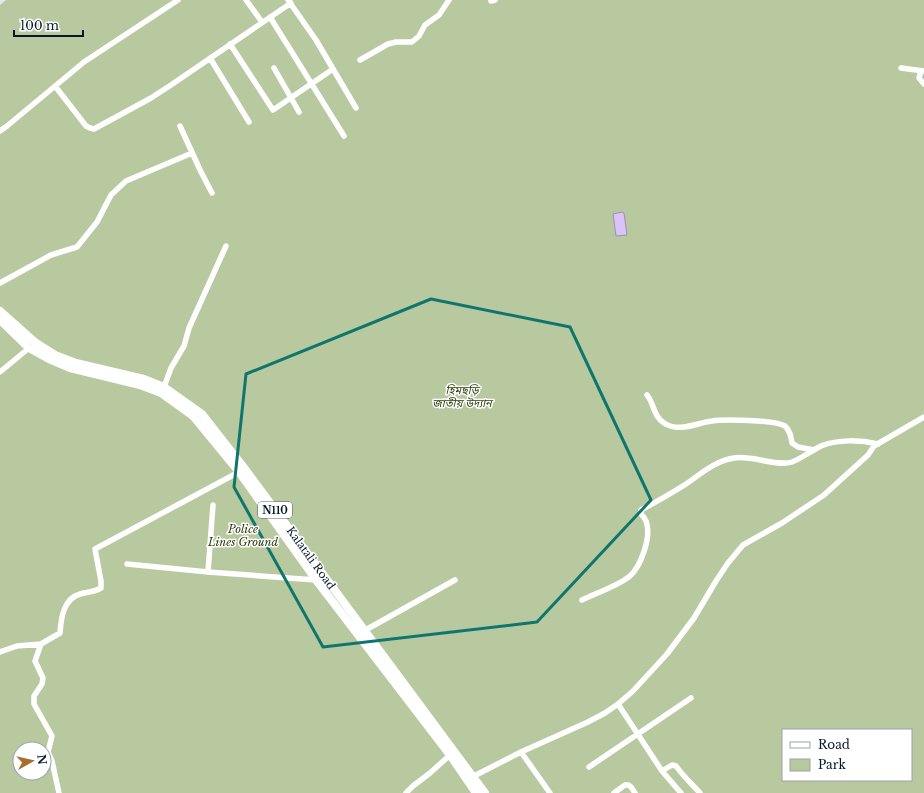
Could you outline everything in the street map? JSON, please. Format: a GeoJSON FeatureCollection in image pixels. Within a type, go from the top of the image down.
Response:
{"type":"FeatureCollection","features":[{"type":"Feature","properties":{"kind":"highway","name":"Kalatali Road"},"geometry":{"type":"LineString","coordinates":[[0,310],[36,343],[55,355],[76,363],[144,379],[164,387],[202,414],[245,469],[311,565],[316,580],[361,632],[474,776],[485,793]]}},
{"type":"Feature","properties":{"kind":"highway","name":"Kalatali Road"},"geometry":{"type":"LineString","coordinates":[[0,320],[29,348],[49,359],[70,368],[140,385],[161,393],[193,416],[239,472],[311,565],[361,632],[476,793]]}},
{"type":"Feature","properties":{"kind":"street"},"geometry":{"type":"LineString","coordinates":[[0,131],[90,58],[178,0]]}},
{"type":"Feature","properties":{"kind":"street"},"geometry":{"type":"LineString","coordinates":[[246,0],[262,22]]}},
{"type":"Feature","properties":{"kind":"street"},"geometry":{"type":"LineString","coordinates":[[360,60],[388,44],[396,42],[412,42],[419,36],[425,25],[439,15],[449,0]]}},
{"type":"Feature","properties":{"kind":"street"},"geometry":{"type":"LineString","coordinates":[[55,86],[86,126],[94,128],[151,98],[290,2],[316,40],[356,108]]}},
{"type":"Feature","properties":{"kind":"street"},"geometry":{"type":"LineString","coordinates":[[270,17],[344,136]]}},
{"type":"Feature","properties":{"kind":"street"},"geometry":{"type":"LineString","coordinates":[[230,44],[273,110],[333,69]]}},
{"type":"Feature","properties":{"kind":"street"},"geometry":{"type":"LineString","coordinates":[[210,58],[249,122]]}},
{"type":"Feature","properties":{"kind":"street"},"geometry":{"type":"LineString","coordinates":[[274,68],[299,112]]}},
{"type":"Feature","properties":{"kind":"street"},"geometry":{"type":"LineString","coordinates":[[901,68],[923,71],[919,78],[924,84]]}},
{"type":"Feature","properties":{"kind":"street"},"geometry":{"type":"LineString","coordinates":[[180,126],[212,193]]}},
{"type":"Feature","properties":{"kind":"street"},"geometry":{"type":"LineString","coordinates":[[0,283],[51,255],[76,247],[97,222],[112,195],[126,181],[192,153]]}},
{"type":"Feature","properties":{"kind":"street"},"geometry":{"type":"LineString","coordinates":[[164,387],[184,346],[189,328],[226,246]]}},
{"type":"Feature","properties":{"kind":"street"},"geometry":{"type":"LineString","coordinates":[[0,372],[29,348]]}},
{"type":"Feature","properties":{"kind":"street"},"geometry":{"type":"LineString","coordinates":[[647,394],[650,398],[653,409],[659,418],[668,425],[682,428],[712,421],[755,420],[786,427],[790,432],[792,443],[798,447],[814,450]]}},
{"type":"Feature","properties":{"kind":"street"},"geometry":{"type":"LineString","coordinates":[[474,776],[521,752],[588,722],[618,704],[667,654],[694,618],[720,575],[743,545],[782,523],[824,495],[876,445],[924,417]]}},
{"type":"Feature","properties":{"kind":"street"},"geometry":{"type":"LineString","coordinates":[[582,600],[631,576],[640,561],[646,545],[648,528],[646,520],[641,514],[641,510],[686,484],[710,466],[724,460],[736,458],[752,458],[777,463],[790,463],[822,446],[837,442],[865,441],[876,445]]}},
{"type":"Feature","properties":{"kind":"street"},"geometry":{"type":"LineString","coordinates":[[0,652],[17,646],[41,644],[60,633],[64,608],[70,599],[79,594],[101,588],[95,549],[239,472]]}},
{"type":"Feature","properties":{"kind":"street"},"geometry":{"type":"LineString","coordinates":[[208,572],[213,505]]}},
{"type":"Feature","properties":{"kind":"street"},"geometry":{"type":"LineString","coordinates":[[126,564],[316,580]]}},
{"type":"Feature","properties":{"kind":"street"},"geometry":{"type":"LineString","coordinates":[[361,632],[455,580]]}},
{"type":"Feature","properties":{"kind":"street"},"geometry":{"type":"LineString","coordinates":[[41,644],[35,661],[42,678],[42,684],[34,696],[34,704],[52,736],[48,752],[52,761],[59,793]]}},
{"type":"Feature","properties":{"kind":"street"},"geometry":{"type":"LineString","coordinates":[[589,767],[691,698]]}},
{"type":"Feature","properties":{"kind":"street"},"geometry":{"type":"LineString","coordinates":[[618,704],[662,771],[681,793]]}},
{"type":"Feature","properties":{"kind":"street"},"geometry":{"type":"LineString","coordinates":[[521,752],[550,793]]}},
{"type":"Feature","properties":{"kind":"street"},"geometry":{"type":"LineString","coordinates":[[406,793],[450,755]]}},
{"type":"Feature","properties":{"kind":"street"},"geometry":{"type":"LineString","coordinates":[[662,771],[672,765],[676,766],[700,793]]}},
{"type":"Feature","properties":{"kind":"street"},"geometry":{"type":"LineString","coordinates":[[614,793],[625,785],[630,785],[635,793]]}},
{"type":"Feature","properties":{"kind":"highlighted area"},"geometry":{"type":"Polygon","coordinates":[[[431,299],[570,327],[651,500],[537,622],[323,647],[234,487],[246,374],[431,299]]]}},
{"type":"Feature","properties":{"kind":"green space","name":"হিমছড়ি জাতীয় উদ্যান"},"geometry":{"type":"Polygon","coordinates":[[[6,0],[924,0],[924,793],[0,793],[0,5],[6,0]]]}},
{"type":"Feature","properties":{"kind":"shaded area"},"geometry":{"type":"Polygon","coordinates":[[[624,213],[627,235],[616,236],[613,214],[624,213]]]}},
{"type":"Feature","properties":{"kind":"park label","name":"Police Lines Ground"},"geometry":{"type":"Point","coordinates":[243,535]}}]}
